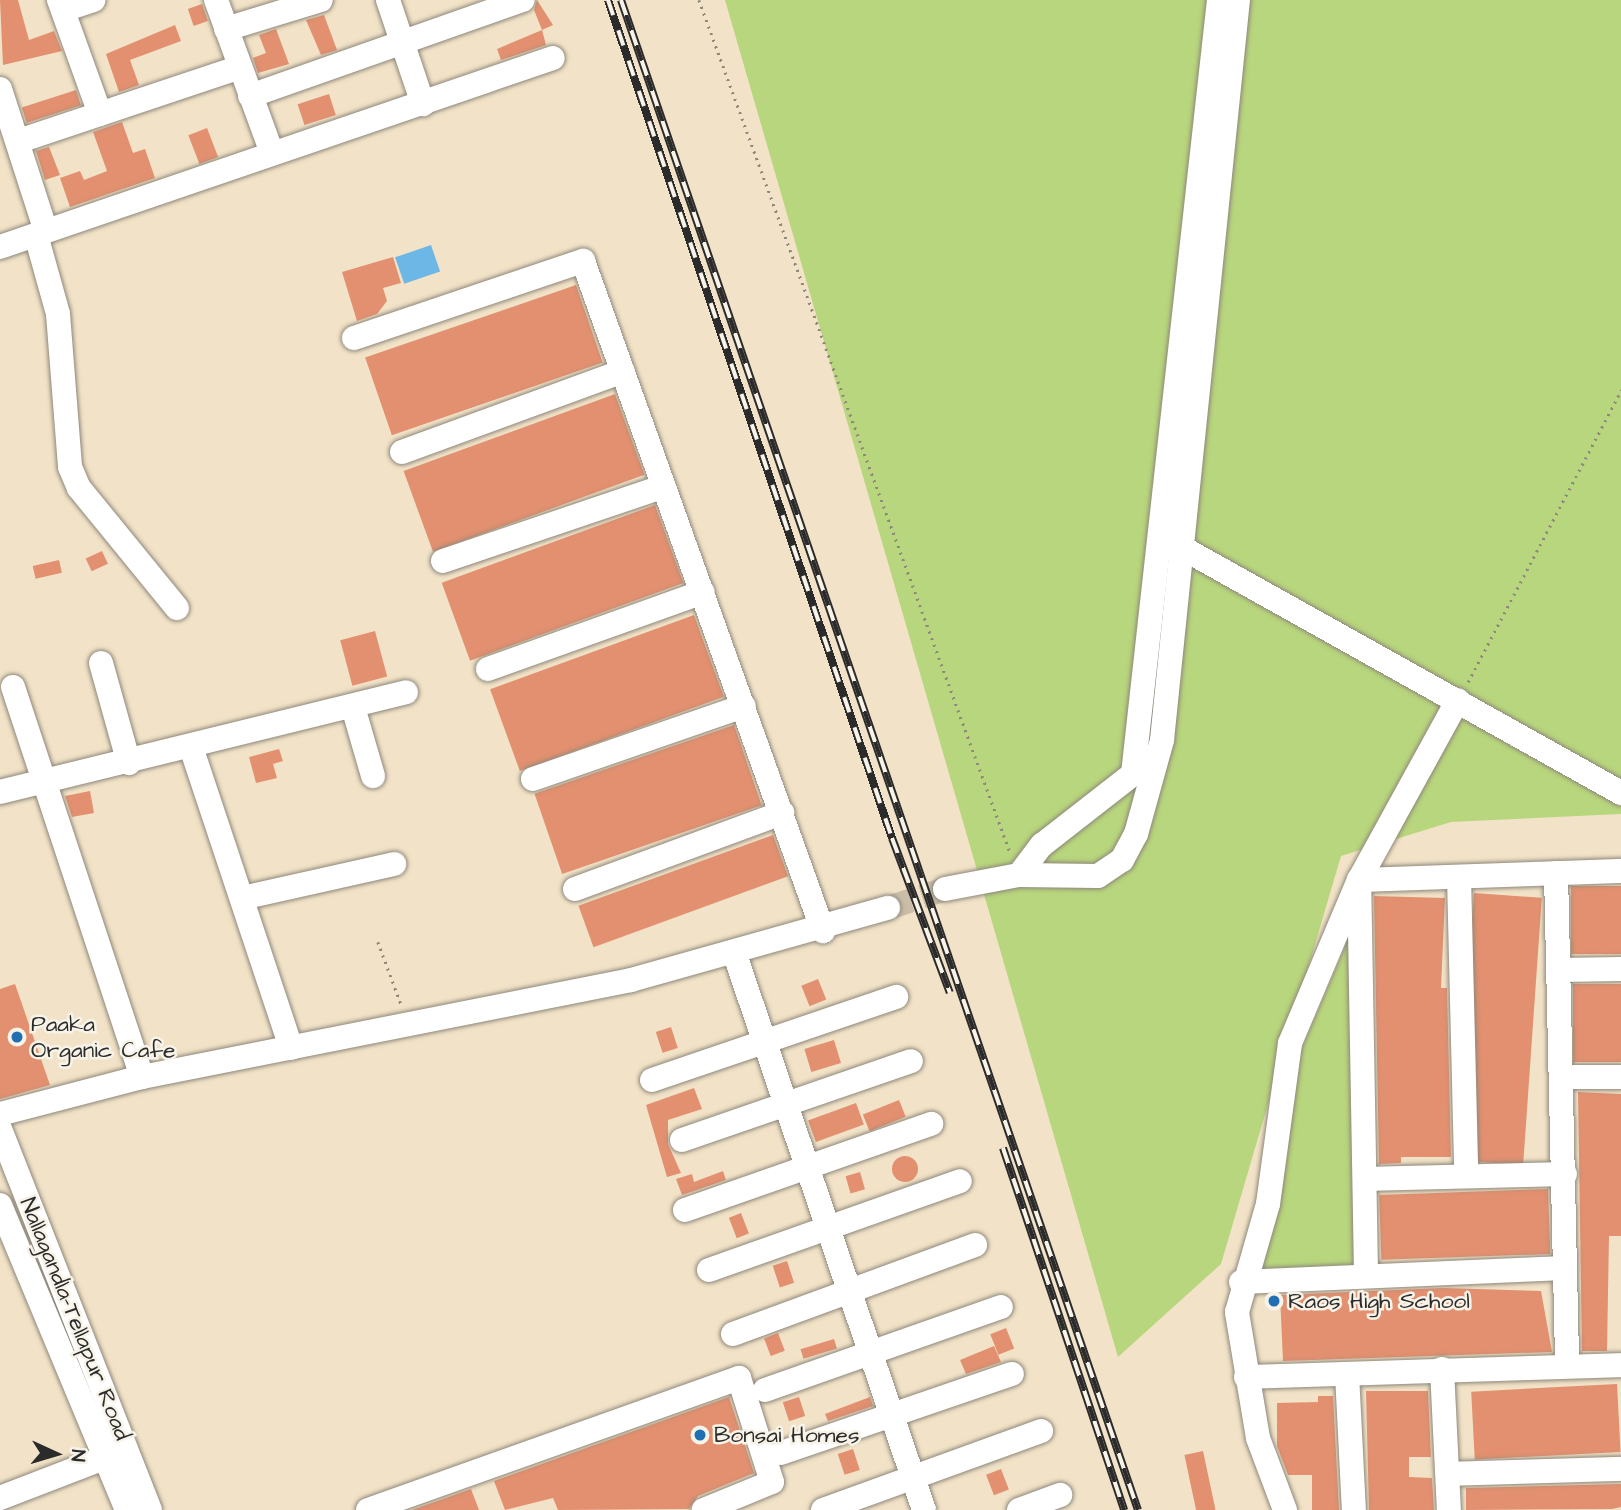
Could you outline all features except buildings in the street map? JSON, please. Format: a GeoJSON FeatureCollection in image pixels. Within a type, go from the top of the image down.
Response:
{"type":"FeatureCollection","features":[{"type":"Feature","properties":{"kind":"street"},"geometry":{"type":"LineString","coordinates":[[93,0],[61,5],[100,114]]}},
{"type":"Feature","properties":{"kind":"street"},"geometry":{"type":"LineString","coordinates":[[216,0],[272,153]]}},
{"type":"Feature","properties":{"kind":"street"},"geometry":{"type":"LineString","coordinates":[[226,29],[321,0]]}},
{"type":"Feature","properties":{"kind":"street"},"geometry":{"type":"LineString","coordinates":[[388,0],[423,104]]}},
{"type":"Feature","properties":{"kind":"street"},"geometry":{"type":"LineString","coordinates":[[250,96],[523,0]]}},
{"type":"Feature","properties":{"kind":"street"},"geometry":{"type":"LineString","coordinates":[[945,889],[1019,875],[1071,879],[1112,867],[1128,852],[1141,783],[1162,740],[1172,541],[1219,0]]}},
{"type":"Feature","properties":{"kind":"street"},"geometry":{"type":"LineString","coordinates":[[1172,541],[1238,0]]}},
{"type":"Feature","properties":{"kind":"street"},"geometry":{"type":"LineString","coordinates":[[0,247],[553,58]]}},
{"type":"Feature","properties":{"kind":"street"},"geometry":{"type":"LineString","coordinates":[[19,141],[240,67]]}},
{"type":"Feature","properties":{"kind":"street"},"geometry":{"type":"LineString","coordinates":[[0,89],[19,141],[58,314],[70,467],[79,488],[177,608]]}},
{"type":"Feature","properties":{"kind":"street"},"geometry":{"type":"LineString","coordinates":[[354,338],[583,261],[704,592],[823,931]]}},
{"type":"Feature","properties":{"kind":"street"},"geometry":{"type":"LineString","coordinates":[[402,452],[623,372]]}},
{"type":"Feature","properties":{"kind":"street"},"geometry":{"type":"LineString","coordinates":[[443,561],[664,486]]}},
{"type":"Feature","properties":{"kind":"street"},"geometry":{"type":"LineString","coordinates":[[1172,541],[1621,793]]}},
{"type":"Feature","properties":{"kind":"street"},"geometry":{"type":"LineString","coordinates":[[488,669],[704,592]]}},
{"type":"Feature","properties":{"kind":"street"},"geometry":{"type":"LineString","coordinates":[[101,663],[129,764]]}},
{"type":"Feature","properties":{"kind":"street"},"geometry":{"type":"LineString","coordinates":[[13,687],[142,1077]]}},
{"type":"Feature","properties":{"kind":"street"},"geometry":{"type":"LineString","coordinates":[[0,792],[192,750],[406,692]]}},
{"type":"Feature","properties":{"kind":"street"},"geometry":{"type":"LineString","coordinates":[[1285,1510],[1258,1438],[1245,1377],[1237,1312],[1241,1282],[1268,1204],[1290,1043],[1359,880],[1458,700]]}},
{"type":"Feature","properties":{"kind":"street"},"geometry":{"type":"LineString","coordinates":[[533,779],[744,706]]}},
{"type":"Feature","properties":{"kind":"street"},"geometry":{"type":"LineString","coordinates":[[352,707],[373,776]]}},
{"type":"Feature","properties":{"kind":"street"},"geometry":{"type":"LineString","coordinates":[[192,750],[291,1048]]}},
{"type":"Feature","properties":{"kind":"street"},"geometry":{"type":"LineString","coordinates":[[1019,875],[1042,845],[1141,783]]}},
{"type":"Feature","properties":{"kind":"street"},"geometry":{"type":"LineString","coordinates":[[575,889],[782,813]]}},
{"type":"Feature","properties":{"kind":"street"},"geometry":{"type":"LineString","coordinates":[[242,898],[394,863]]}},
{"type":"Feature","properties":{"kind":"street"},"geometry":{"type":"LineString","coordinates":[[1359,880],[1621,871]]}},
{"type":"Feature","properties":{"kind":"street"},"geometry":{"type":"LineString","coordinates":[[1556,873],[1561,970],[1567,1366]]}},
{"type":"Feature","properties":{"kind":"street"},"geometry":{"type":"LineString","coordinates":[[1459,877],[1466,1173]]}},
{"type":"Feature","properties":{"kind":"street"},"geometry":{"type":"LineString","coordinates":[[1359,880],[1366,1275]]}},
{"type":"Feature","properties":{"kind":"street"},"geometry":{"type":"LineString","coordinates":[[0,1114],[142,1077],[735,955],[823,931],[888,908]]}},
{"type":"Feature","properties":{"kind":"street"},"geometry":{"type":"LineString","coordinates":[[735,955],[789,1104],[924,1510]]}},
{"type":"Feature","properties":{"kind":"street"},"geometry":{"type":"LineString","coordinates":[[1561,970],[1621,969]]}},
{"type":"Feature","properties":{"kind":"street"},"geometry":{"type":"LineString","coordinates":[[652,1080],[896,997]]}},
{"type":"Feature","properties":{"kind":"street"},"geometry":{"type":"LineString","coordinates":[[682,1140],[911,1060]]}},
{"type":"Feature","properties":{"kind":"street"},"geometry":{"type":"LineString","coordinates":[[1563,1077],[1621,1077]]}},
{"type":"Feature","properties":{"kind":"street"},"geometry":{"type":"LineString","coordinates":[[685,1210],[931,1124]]}},
{"type":"Feature","properties":{"kind":"street","name":"Nallagandla-Tellapur Road"},"geometry":{"type":"LineString","coordinates":[[0,1129],[150,1510]]}},
{"type":"Feature","properties":{"kind":"street"},"geometry":{"type":"LineString","coordinates":[[1365,1179],[1466,1173],[1565,1174]]}},
{"type":"Feature","properties":{"kind":"street"},"geometry":{"type":"LineString","coordinates":[[709,1270],[960,1181]]}},
{"type":"Feature","properties":{"kind":"street","name":"Nallagandla-Tellapur Road"},"geometry":{"type":"LineString","coordinates":[[0,1205],[127,1510]]}},
{"type":"Feature","properties":{"kind":"street"},"geometry":{"type":"LineString","coordinates":[[733,1334],[975,1245]]}},
{"type":"Feature","properties":{"kind":"street"},"geometry":{"type":"LineString","coordinates":[[1241,1282],[1564,1268]]}},
{"type":"Feature","properties":{"kind":"street"},"geometry":{"type":"LineString","coordinates":[[765,1390],[1001,1307]]}},
{"type":"Feature","properties":{"kind":"street"},"geometry":{"type":"LineString","coordinates":[[1245,1377],[1621,1365]]}},
{"type":"Feature","properties":{"kind":"street"},"geometry":{"type":"LineString","coordinates":[[1442,1369],[1449,1510]]}},
{"type":"Feature","properties":{"kind":"street"},"geometry":{"type":"LineString","coordinates":[[781,1453],[1012,1374]]}},
{"type":"Feature","properties":{"kind":"street"},"geometry":{"type":"LineString","coordinates":[[1348,1374],[1354,1510]]}},
{"type":"Feature","properties":{"kind":"street"},"geometry":{"type":"LineString","coordinates":[[368,1510],[739,1378],[772,1482],[704,1510]]}},
{"type":"Feature","properties":{"kind":"street"},"geometry":{"type":"LineString","coordinates":[[823,1510],[1041,1431]]}},
{"type":"Feature","properties":{"kind":"street"},"geometry":{"type":"LineString","coordinates":[[0,1498],[106,1457]]}},
{"type":"Feature","properties":{"kind":"street"},"geometry":{"type":"LineString","coordinates":[[1448,1474],[1621,1469]]}},
{"type":"Feature","properties":{"kind":"street"},"geometry":{"type":"LineString","coordinates":[[1020,1510],[1060,1495]]}},
{"type":"Feature","properties":{"kind":"path"},"geometry":{"type":"LineString","coordinates":[[699,0],[1019,875]]}},
{"type":"Feature","properties":{"kind":"path"},"geometry":{"type":"LineString","coordinates":[[1458,700],[1621,390]]}},
{"type":"Feature","properties":{"kind":"path"},"geometry":{"type":"LineString","coordinates":[[378,942],[395,997],[413,1022]]}},
{"type":"Feature","properties":{"kind":"green space"},"geometry":{"type":"Polygon","coordinates":[[[725,0],[1621,0],[1621,814],[1451,822],[1341,856],[1221,1264],[1118,1357],[725,0]]]}},
{"type":"Feature","properties":{"kind":"green space"},"geometry":{"type":"Polygon","coordinates":[[[1356,921],[1356,1270],[1257,1275],[1299,1055],[1356,921]]]}},
{"type":"Feature","properties":{"kind":"water"},"geometry":{"type":"Polygon","coordinates":[[[431,245],[440,271],[404,284],[395,257],[431,245]]]}},
{"type":"Feature","properties":{"kind":"tunnel"},"geometry":{"type":"LineString","coordinates":[[888,908],[945,889]]}},
{"type":"Feature","properties":{"kind":"railway"},"geometry":{"type":"LineString","coordinates":[[608,0],[892,838],[950,993]]}},
{"type":"Feature","properties":{"kind":"railway"},"geometry":{"type":"LineString","coordinates":[[621,0],[1138,1510]]}},
{"type":"Feature","properties":{"kind":"railway"},"geometry":{"type":"LineString","coordinates":[[1003,1148],[1124,1510]]}},
{"type":"Feature","properties":{"kind":"place","name":"Paaka Organic Cafe"},"geometry":{"type":"Point","coordinates":[17,1037]}},
{"type":"Feature","properties":{"kind":"place","name":"Raos High School"},"geometry":{"type":"Point","coordinates":[1274,1301]}},
{"type":"Feature","properties":{"kind":"place","name":"Bonsai Homes"},"geometry":{"type":"Point","coordinates":[700,1435]}}]}
